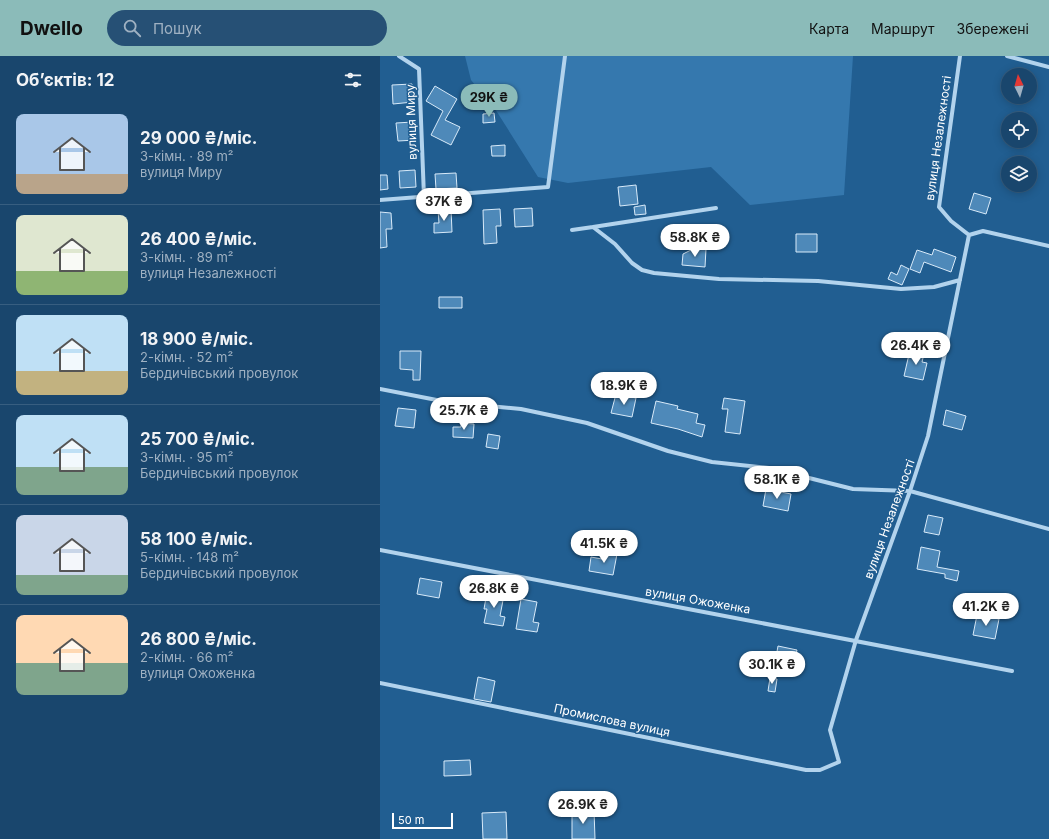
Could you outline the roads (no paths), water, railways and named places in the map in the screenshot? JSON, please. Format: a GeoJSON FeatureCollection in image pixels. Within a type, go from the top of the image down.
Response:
{"type":"FeatureCollection","features":[{"type":"Feature","properties":{"kind":"street","name":"вулиця Миру"},"geometry":{"type":"LineString","coordinates":[[399,56],[419,69],[424,197]]}},
{"type":"Feature","properties":{"kind":"street"},"geometry":{"type":"LineString","coordinates":[[380,200],[548,187],[565,56]]}},
{"type":"Feature","properties":{"kind":"street","name":"вулиця Незалежності"},"geometry":{"type":"LineString","coordinates":[[838,762],[830,730],[856,640],[910,491],[928,436],[969,234],[951,221],[939,207],[960,56]]}},
{"type":"Feature","properties":{"kind":"street"},"geometry":{"type":"LineString","coordinates":[[1007,56],[1049,67]]}},
{"type":"Feature","properties":{"kind":"street"},"geometry":{"type":"LineString","coordinates":[[572,230],[716,208]]}},
{"type":"Feature","properties":{"kind":"street"},"geometry":{"type":"LineString","coordinates":[[593,227],[616,244],[632,263],[642,270],[654,273],[719,279],[818,281],[901,289],[934,287],[960,280]]}},
{"type":"Feature","properties":{"kind":"street"},"geometry":{"type":"LineString","coordinates":[[969,234],[983,231],[1049,246]]}},
{"type":"Feature","properties":{"kind":"street"},"geometry":{"type":"LineString","coordinates":[[380,390],[448,402],[521,409],[586,422],[668,452],[712,462],[769,468],[853,489],[910,491],[1049,529]]}},
{"type":"Feature","properties":{"kind":"street","name":"вулиця Ожоженка"},"geometry":{"type":"LineString","coordinates":[[380,550],[1012,671]]}},
{"type":"Feature","properties":{"kind":"street","name":"Промислова вулиця"},"geometry":{"type":"LineString","coordinates":[[380,683],[806,770],[820,770],[838,762]]}}]}
